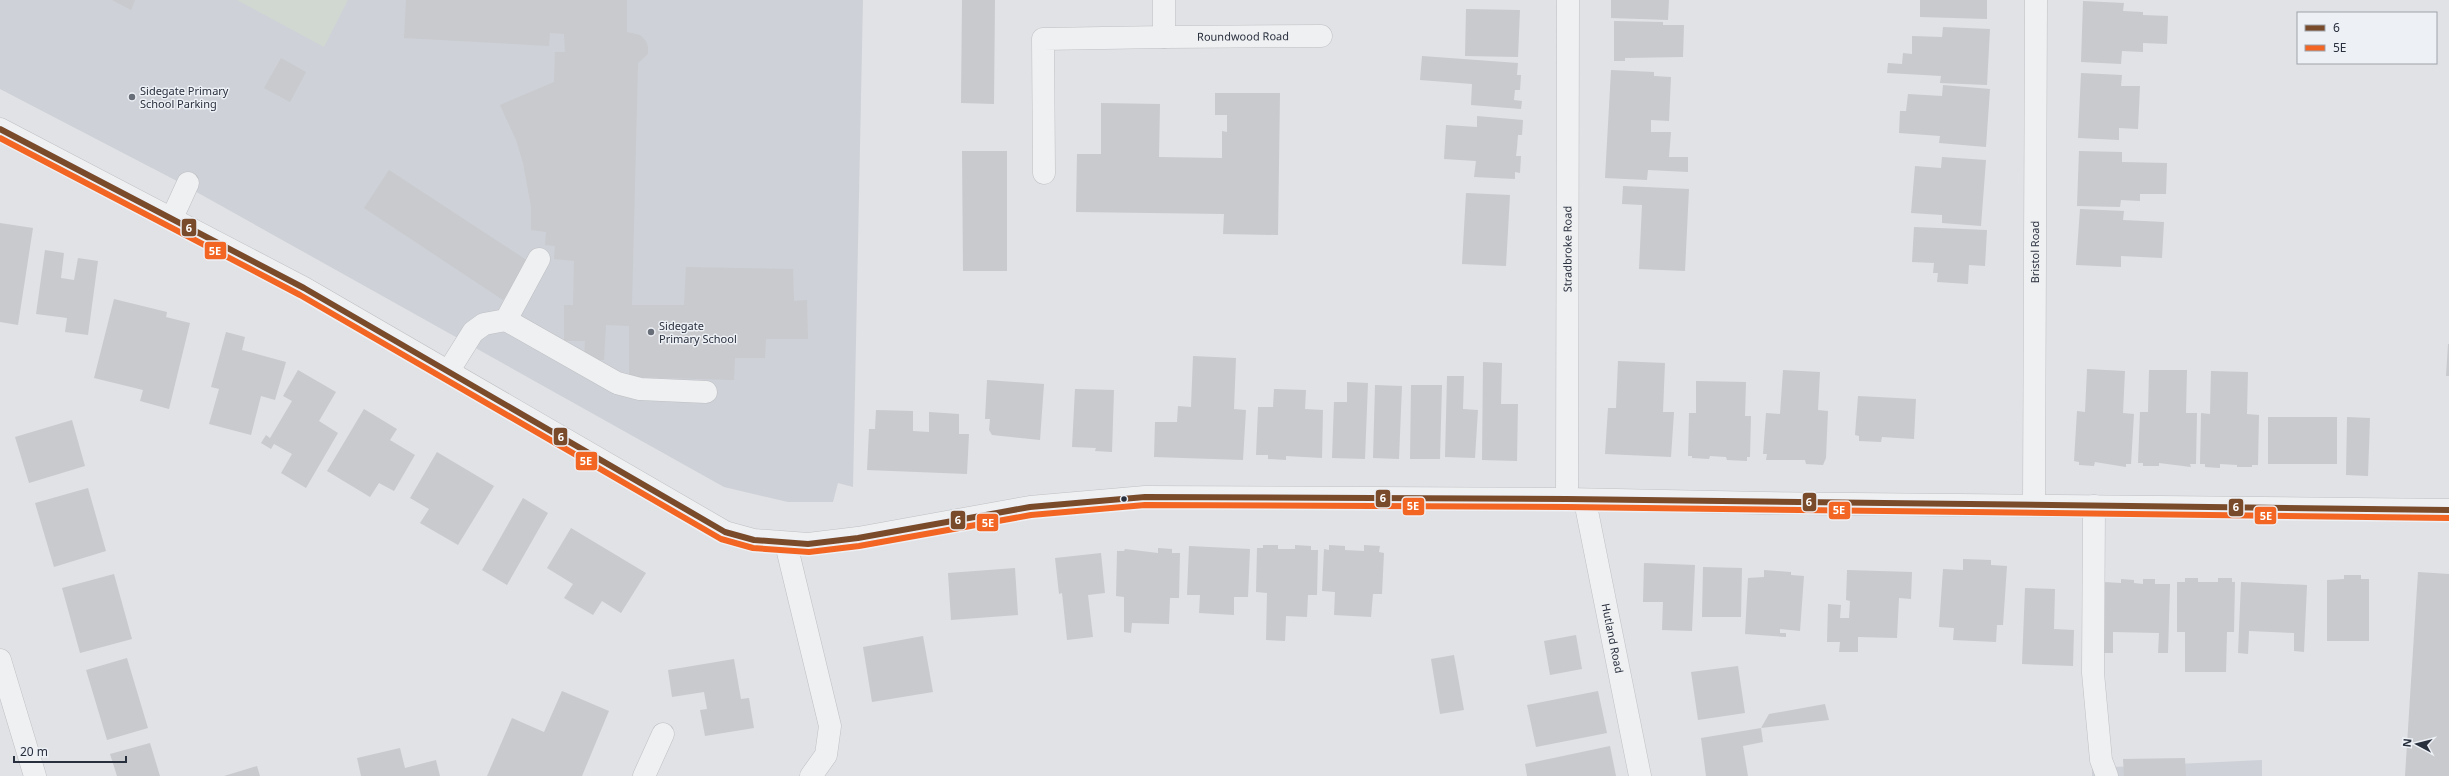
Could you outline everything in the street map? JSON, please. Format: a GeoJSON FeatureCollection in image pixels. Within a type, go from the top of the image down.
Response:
{"type":"FeatureCollection","features":[{"type":"Feature","properties":{"kind":"street"},"geometry":{"type":"LineString","coordinates":[[1164,0],[1164,38]]}},
{"type":"Feature","properties":{"kind":"street","name":"Stradbroke Road"},"geometry":{"type":"LineString","coordinates":[[1568,0],[1576,500]]}},
{"type":"Feature","properties":{"kind":"street","name":"Bristol Road"},"geometry":{"type":"LineString","coordinates":[[2034,505],[2036,0]]}},
{"type":"Feature","properties":{"kind":"street","name":"Roundwood Road"},"geometry":{"type":"LineString","coordinates":[[1044,174],[1043,39],[1322,36]]}},
{"type":"Feature","properties":{"kind":"street"},"geometry":{"type":"LineString","coordinates":[[0,129],[304,288],[725,532],[754,540],[786,544],[852,539],[1030,508],[1146,497],[1576,500],[2449,510]]}},
{"type":"Feature","properties":{"kind":"street"},"geometry":{"type":"LineString","coordinates":[[172,218],[188,183]]}},
{"type":"Feature","properties":{"kind":"street"},"geometry":{"type":"LineString","coordinates":[[506,320],[539,259]]}},
{"type":"Feature","properties":{"kind":"street"},"geometry":{"type":"LineString","coordinates":[[448,372],[473,332],[484,324],[506,320],[617,383],[640,389],[706,392]]}},
{"type":"Feature","properties":{"kind":"street","name":"Hutland Road"},"geometry":{"type":"LineString","coordinates":[[1576,500],[1640,776]]}},
{"type":"Feature","properties":{"kind":"street"},"geometry":{"type":"LineString","coordinates":[[2094,506],[2093,673],[2101,760],[2107,776]]}},
{"type":"Feature","properties":{"kind":"street"},"geometry":{"type":"LineString","coordinates":[[786,544],[830,726],[826,755],[811,776]]}},
{"type":"Feature","properties":{"kind":"street"},"geometry":{"type":"LineString","coordinates":[[0,660],[35,776]]}},
{"type":"Feature","properties":{"kind":"street"},"geometry":{"type":"LineString","coordinates":[[644,776],[663,734]]}},
{"type":"Feature","properties":{"kind":"shaded area","name":"Sidegate Primary School"},"geometry":{"type":"Polygon","coordinates":[[[0,0],[863,0],[853,487],[838,483],[833,502],[788,502],[724,487],[175,180],[0,89],[0,0]]]}},
{"type":"Feature","properties":{"kind":"shaded area"},"geometry":{"type":"Polygon","coordinates":[[[237,0],[348,0],[324,47],[237,0]]]}},
{"type":"Feature","properties":{"kind":"shaded area"},"geometry":{"type":"Polygon","coordinates":[[[2262,760],[2262,776],[2092,776],[2092,768],[2262,760]]]}},
{"type":"Feature","properties":{"kind":"building"},"geometry":{"type":"Polygon","coordinates":[[[112,0],[135,0],[131,10],[112,0]]]}},
{"type":"Feature","properties":{"kind":"building"},"geometry":{"type":"Polygon","coordinates":[[[406,0],[627,0],[627,32],[640,35],[646,41],[648,47],[648,54],[638,63],[632,305],[684,305],[686,267],[793,269],[794,301],[807,300],[808,339],[766,339],[765,358],[735,358],[734,380],[629,377],[629,326],[606,325],[604,360],[584,360],[585,341],[564,341],[564,305],[573,305],[574,261],[554,259],[555,246],[545,245],[546,232],[531,230],[531,207],[523,163],[516,140],[500,105],[554,82],[555,52],[565,52],[564,34],[550,33],[549,46],[404,38],[406,0]]]}},
{"type":"Feature","properties":{"kind":"building"},"geometry":{"type":"Polygon","coordinates":[[[962,0],[995,0],[994,104],[961,103],[962,0]]]}},
{"type":"Feature","properties":{"kind":"building"},"geometry":{"type":"Polygon","coordinates":[[[1611,0],[1669,0],[1668,20],[1611,18],[1611,0]]]}},
{"type":"Feature","properties":{"kind":"building"},"geometry":{"type":"Polygon","coordinates":[[[1920,0],[1987,0],[1987,19],[1920,17],[1920,0]]]}},
{"type":"Feature","properties":{"kind":"building"},"geometry":{"type":"Polygon","coordinates":[[[2083,1],[2124,3],[2123,11],[2143,12],[2143,15],[2168,16],[2167,44],[2143,43],[2143,52],[2122,51],[2121,64],[2081,62],[2083,1]]]}},
{"type":"Feature","properties":{"kind":"building"},"geometry":{"type":"Polygon","coordinates":[[[1466,9],[1520,10],[1518,57],[1465,56],[1466,9]]]}},
{"type":"Feature","properties":{"kind":"building"},"geometry":{"type":"Polygon","coordinates":[[[1614,21],[1663,22],[1663,25],[1684,25],[1683,57],[1625,58],[1625,61],[1614,61],[1614,21]]]}},
{"type":"Feature","properties":{"kind":"building"},"geometry":{"type":"Polygon","coordinates":[[[1943,27],[1990,29],[1987,85],[1940,83],[1941,76],[1887,73],[1888,63],[1902,64],[1903,53],[1912,54],[1912,36],[1942,37],[1943,27]]]}},
{"type":"Feature","properties":{"kind":"building"},"geometry":{"type":"Polygon","coordinates":[[[1422,56],[1518,63],[1517,75],[1521,75],[1520,90],[1515,90],[1514,100],[1522,101],[1521,109],[1471,105],[1472,84],[1420,80],[1422,56]]]}},
{"type":"Feature","properties":{"kind":"building"},"geometry":{"type":"Polygon","coordinates":[[[281,58],[306,72],[290,102],[264,88],[281,58]]]}},
{"type":"Feature","properties":{"kind":"building"},"geometry":{"type":"Polygon","coordinates":[[[1611,70],[1654,72],[1654,76],[1671,77],[1669,121],[1651,120],[1651,132],[1671,132],[1669,157],[1688,157],[1688,172],[1648,170],[1647,180],[1605,178],[1611,70]]]}},
{"type":"Feature","properties":{"kind":"building"},"geometry":{"type":"Polygon","coordinates":[[[2081,73],[2122,75],[2121,86],[2140,86],[2138,129],[2119,128],[2119,140],[2078,138],[2081,73]]]}},
{"type":"Feature","properties":{"kind":"building"},"geometry":{"type":"Polygon","coordinates":[[[1943,85],[1990,89],[1986,147],[1939,143],[1940,136],[1899,133],[1900,111],[1906,111],[1908,94],[1942,96],[1943,85]]]}},
{"type":"Feature","properties":{"kind":"building"},"geometry":{"type":"Polygon","coordinates":[[[1215,93],[1280,93],[1278,235],[1223,234],[1224,214],[1076,212],[1077,154],[1101,154],[1101,103],[1160,104],[1159,157],[1222,158],[1222,131],[1227,132],[1227,115],[1215,115],[1215,93]]]}},
{"type":"Feature","properties":{"kind":"building"},"geometry":{"type":"Polygon","coordinates":[[[1477,116],[1523,120],[1522,135],[1518,135],[1516,156],[1521,156],[1520,173],[1515,172],[1515,179],[1474,177],[1476,161],[1444,159],[1446,125],[1477,127],[1477,116]]]}},
{"type":"Feature","properties":{"kind":"building"},"geometry":{"type":"Polygon","coordinates":[[[962,151],[1007,151],[1007,271],[963,271],[962,151]]]}},
{"type":"Feature","properties":{"kind":"building"},"geometry":{"type":"Polygon","coordinates":[[[2079,151],[2122,152],[2122,162],[2167,163],[2166,194],[2140,194],[2140,201],[2121,200],[2120,207],[2077,206],[2079,151]]]}},
{"type":"Feature","properties":{"kind":"building"},"geometry":{"type":"Polygon","coordinates":[[[1942,157],[1986,160],[1981,226],[1942,223],[1942,215],[1911,213],[1915,166],[1941,168],[1942,157]]]}},
{"type":"Feature","properties":{"kind":"building"},"geometry":{"type":"Polygon","coordinates":[[[389,170],[528,261],[503,300],[364,208],[389,170]]]}},
{"type":"Feature","properties":{"kind":"building"},"geometry":{"type":"Polygon","coordinates":[[[1623,186],[1689,189],[1685,271],[1639,269],[1642,205],[1622,204],[1623,186]]]}},
{"type":"Feature","properties":{"kind":"building"},"geometry":{"type":"Polygon","coordinates":[[[1466,193],[1510,195],[1506,266],[1462,264],[1466,193]]]}},
{"type":"Feature","properties":{"kind":"building"},"geometry":{"type":"Polygon","coordinates":[[[2080,209],[2124,211],[2123,220],[2164,222],[2162,258],[2121,256],[2121,267],[2076,265],[2080,209]]]}},
{"type":"Feature","properties":{"kind":"building"},"geometry":{"type":"Polygon","coordinates":[[[0,223],[33,228],[18,325],[0,322],[0,223]]]}},
{"type":"Feature","properties":{"kind":"building"},"geometry":{"type":"Polygon","coordinates":[[[1914,227],[1987,230],[1985,266],[1969,265],[1968,284],[1937,282],[1938,273],[1933,273],[1934,263],[1912,262],[1914,227]]]}},
{"type":"Feature","properties":{"kind":"building"},"geometry":{"type":"Polygon","coordinates":[[[45,250],[64,253],[61,278],[74,280],[78,258],[98,261],[88,335],[65,332],[67,318],[36,314],[45,250]]]}},
{"type":"Feature","properties":{"kind":"building"},"geometry":{"type":"Polygon","coordinates":[[[114,299],[167,312],[166,317],[190,323],[169,409],[140,401],[143,390],[94,378],[114,299]]]}},
{"type":"Feature","properties":{"kind":"building"},"geometry":{"type":"Polygon","coordinates":[[[226,332],[245,337],[242,350],[286,362],[275,400],[261,396],[251,435],[209,424],[219,389],[211,387],[226,332]]]}},
{"type":"Feature","properties":{"kind":"building"},"geometry":{"type":"Polygon","coordinates":[[[2448,344],[2449,376],[2446,376],[2448,344]]]}},
{"type":"Feature","properties":{"kind":"building"},"geometry":{"type":"Polygon","coordinates":[[[1193,356],[1236,358],[1234,409],[1246,410],[1243,460],[1154,457],[1155,422],[1177,422],[1178,406],[1191,407],[1193,356]]]}},
{"type":"Feature","properties":{"kind":"building"},"geometry":{"type":"Polygon","coordinates":[[[1618,361],[1665,363],[1663,412],[1674,412],[1671,457],[1605,454],[1608,408],[1616,408],[1618,361]]]}},
{"type":"Feature","properties":{"kind":"building"},"geometry":{"type":"Polygon","coordinates":[[[1483,362],[1502,363],[1501,404],[1518,404],[1517,461],[1482,460],[1483,362]]]}},
{"type":"Feature","properties":{"kind":"building"},"geometry":{"type":"Polygon","coordinates":[[[2087,369],[2125,371],[2123,413],[2134,414],[2131,464],[2126,464],[2126,467],[2095,462],[2094,466],[2079,465],[2079,462],[2074,461],[2077,411],[2085,412],[2087,369]]]}},
{"type":"Feature","properties":{"kind":"building"},"geometry":{"type":"Polygon","coordinates":[[[298,370],[336,392],[319,421],[338,433],[306,488],[281,473],[292,454],[274,444],[271,449],[261,443],[266,435],[270,438],[292,401],[283,396],[298,370]]]}},
{"type":"Feature","properties":{"kind":"building"},"geometry":{"type":"Polygon","coordinates":[[[1783,370],[1820,372],[1818,410],[1828,411],[1826,458],[1823,465],[1806,464],[1805,460],[1766,460],[1767,454],[1763,454],[1766,413],[1780,414],[1783,370]]]}},
{"type":"Feature","properties":{"kind":"building"},"geometry":{"type":"Polygon","coordinates":[[[2149,370],[2187,370],[2186,413],[2197,413],[2196,464],[2190,464],[2191,467],[2159,463],[2159,466],[2143,466],[2143,463],[2138,463],[2140,412],[2148,412],[2149,370]]]}},
{"type":"Feature","properties":{"kind":"building"},"geometry":{"type":"Polygon","coordinates":[[[2211,371],[2248,372],[2247,414],[2259,415],[2258,465],[2252,465],[2252,467],[2237,467],[2237,465],[2220,464],[2220,468],[2205,467],[2205,464],[2200,464],[2201,413],[2210,414],[2211,371]]]}},
{"type":"Feature","properties":{"kind":"building"},"geometry":{"type":"Polygon","coordinates":[[[1447,376],[1464,376],[1463,409],[1478,410],[1475,458],[1445,457],[1447,376]]]}},
{"type":"Feature","properties":{"kind":"building"},"geometry":{"type":"Polygon","coordinates":[[[987,380],[1044,384],[1040,440],[992,435],[989,430],[990,419],[985,419],[987,380]]]}},
{"type":"Feature","properties":{"kind":"building"},"geometry":{"type":"Polygon","coordinates":[[[1696,381],[1746,382],[1745,416],[1751,416],[1750,457],[1747,457],[1747,461],[1727,460],[1726,457],[1710,456],[1709,459],[1692,458],[1692,456],[1688,456],[1689,413],[1696,413],[1696,381]]]}},
{"type":"Feature","properties":{"kind":"building"},"geometry":{"type":"Polygon","coordinates":[[[1347,382],[1368,383],[1365,459],[1332,458],[1334,402],[1347,402],[1347,382]]]}},
{"type":"Feature","properties":{"kind":"building"},"geometry":{"type":"Polygon","coordinates":[[[1375,385],[1402,386],[1399,459],[1373,458],[1375,385]]]}},
{"type":"Feature","properties":{"kind":"building"},"geometry":{"type":"Polygon","coordinates":[[[1411,385],[1442,385],[1440,459],[1410,459],[1411,385]]]}},
{"type":"Feature","properties":{"kind":"building"},"geometry":{"type":"Polygon","coordinates":[[[1075,389],[1114,390],[1112,452],[1095,451],[1096,448],[1072,447],[1075,389]]]}},
{"type":"Feature","properties":{"kind":"building"},"geometry":{"type":"Polygon","coordinates":[[[1274,389],[1306,390],[1305,409],[1323,410],[1322,458],[1286,456],[1286,460],[1268,459],[1268,455],[1256,455],[1258,407],[1273,407],[1274,389]]]}},
{"type":"Feature","properties":{"kind":"building"},"geometry":{"type":"Polygon","coordinates":[[[1858,396],[1916,399],[1914,439],[1882,437],[1881,442],[1859,441],[1859,436],[1855,435],[1858,396]]]}},
{"type":"Feature","properties":{"kind":"building"},"geometry":{"type":"Polygon","coordinates":[[[364,409],[397,429],[390,440],[415,455],[394,491],[379,483],[370,497],[327,471],[364,409]]]}},
{"type":"Feature","properties":{"kind":"building"},"geometry":{"type":"Polygon","coordinates":[[[876,410],[913,411],[913,431],[929,432],[929,412],[959,414],[959,434],[969,434],[967,474],[867,470],[869,429],[875,429],[876,410]]]}},
{"type":"Feature","properties":{"kind":"building"},"geometry":{"type":"Polygon","coordinates":[[[2268,417],[2337,417],[2337,464],[2268,464],[2268,417]]]}},
{"type":"Feature","properties":{"kind":"building"},"geometry":{"type":"Polygon","coordinates":[[[2347,417],[2370,418],[2368,476],[2346,475],[2347,417]]]}},
{"type":"Feature","properties":{"kind":"building"},"geometry":{"type":"Polygon","coordinates":[[[72,420],[85,466],[29,483],[15,437],[72,420]]]}},
{"type":"Feature","properties":{"kind":"building"},"geometry":{"type":"Polygon","coordinates":[[[437,452],[494,486],[458,545],[420,523],[429,509],[410,498],[437,452]]]}},
{"type":"Feature","properties":{"kind":"building"},"geometry":{"type":"Polygon","coordinates":[[[88,488],[106,551],[54,567],[35,503],[88,488]]]}},
{"type":"Feature","properties":{"kind":"building"},"geometry":{"type":"Polygon","coordinates":[[[523,498],[548,513],[507,585],[482,570],[523,498]]]}},
{"type":"Feature","properties":{"kind":"building"},"geometry":{"type":"Polygon","coordinates":[[[571,528],[646,573],[621,613],[602,601],[593,615],[564,598],[573,584],[547,568],[571,528]]]}},
{"type":"Feature","properties":{"kind":"building"},"geometry":{"type":"Polygon","coordinates":[[[1263,545],[1278,545],[1278,549],[1295,549],[1295,545],[1311,546],[1311,550],[1318,550],[1317,595],[1308,595],[1307,617],[1286,616],[1285,641],[1266,640],[1267,593],[1256,592],[1257,548],[1263,548],[1263,545]]]}},
{"type":"Feature","properties":{"kind":"building"},"geometry":{"type":"Polygon","coordinates":[[[1329,545],[1345,546],[1345,550],[1364,551],[1364,545],[1380,546],[1379,552],[1384,553],[1382,594],[1373,594],[1371,617],[1334,615],[1335,592],[1322,591],[1324,549],[1329,550],[1329,545]]]}},
{"type":"Feature","properties":{"kind":"building"},"geometry":{"type":"Polygon","coordinates":[[[1189,546],[1250,549],[1248,597],[1234,597],[1234,615],[1199,613],[1200,595],[1187,595],[1189,546]]]}},
{"type":"Feature","properties":{"kind":"building"},"geometry":{"type":"Polygon","coordinates":[[[1158,548],[1172,549],[1172,553],[1180,553],[1179,598],[1170,598],[1169,624],[1132,623],[1131,633],[1124,632],[1124,597],[1116,596],[1117,551],[1124,551],[1125,549],[1158,553],[1158,548]]]}},
{"type":"Feature","properties":{"kind":"building"},"geometry":{"type":"Polygon","coordinates":[[[1101,553],[1105,593],[1088,595],[1093,637],[1067,640],[1062,593],[1059,594],[1055,558],[1101,553]]]}},
{"type":"Feature","properties":{"kind":"building"},"geometry":{"type":"Polygon","coordinates":[[[1963,559],[1991,560],[1991,565],[2007,566],[2003,625],[1997,625],[1996,642],[1953,640],[1954,628],[1939,627],[1943,569],[1963,570],[1963,559]]]}},
{"type":"Feature","properties":{"kind":"building"},"geometry":{"type":"Polygon","coordinates":[[[1644,563],[1695,565],[1692,631],[1662,630],[1663,602],[1643,602],[1644,563]]]}},
{"type":"Feature","properties":{"kind":"building"},"geometry":{"type":"Polygon","coordinates":[[[1703,567],[1742,568],[1741,617],[1702,617],[1703,567]]]}},
{"type":"Feature","properties":{"kind":"building"},"geometry":{"type":"Polygon","coordinates":[[[1015,568],[1018,615],[951,620],[948,573],[1015,568]]]}},
{"type":"Feature","properties":{"kind":"building"},"geometry":{"type":"Polygon","coordinates":[[[1764,570],[1791,572],[1791,575],[1804,576],[1800,631],[1780,629],[1780,633],[1786,633],[1786,637],[1745,634],[1748,578],[1764,577],[1764,570]]]}},
{"type":"Feature","properties":{"kind":"building"},"geometry":{"type":"Polygon","coordinates":[[[1847,570],[1912,572],[1911,599],[1899,598],[1897,638],[1858,637],[1858,652],[1839,652],[1840,642],[1827,642],[1828,604],[1841,605],[1840,618],[1849,618],[1850,601],[1846,600],[1847,570]]]}},
{"type":"Feature","properties":{"kind":"building"},"geometry":{"type":"Polygon","coordinates":[[[2418,572],[2449,574],[2449,776],[2405,776],[2418,572]]]}},
{"type":"Feature","properties":{"kind":"building"},"geometry":{"type":"Polygon","coordinates":[[[114,574],[132,639],[80,653],[62,588],[114,574]]]}},
{"type":"Feature","properties":{"kind":"building"},"geometry":{"type":"Polygon","coordinates":[[[2344,575],[2361,575],[2361,579],[2369,579],[2369,641],[2327,641],[2327,580],[2344,579],[2344,575]]]}},
{"type":"Feature","properties":{"kind":"building"},"geometry":{"type":"Polygon","coordinates":[[[2185,578],[2198,578],[2198,582],[2218,582],[2218,578],[2232,578],[2232,582],[2235,582],[2234,632],[2227,632],[2226,672],[2185,672],[2185,632],[2177,632],[2177,582],[2185,582],[2185,578]]]}},
{"type":"Feature","properties":{"kind":"building"},"geometry":{"type":"Polygon","coordinates":[[[2121,579],[2134,580],[2134,583],[2143,584],[2143,579],[2155,579],[2155,584],[2170,584],[2168,653],[2158,653],[2159,633],[2113,632],[2113,653],[2102,653],[2104,582],[2121,583],[2121,579]]]}},
{"type":"Feature","properties":{"kind":"building"},"geometry":{"type":"Polygon","coordinates":[[[2241,582],[2307,585],[2304,652],[2294,651],[2294,633],[2249,631],[2248,654],[2238,653],[2241,582]]]}},
{"type":"Feature","properties":{"kind":"building"},"geometry":{"type":"Polygon","coordinates":[[[2025,588],[2055,589],[2054,629],[2074,630],[2073,666],[2022,664],[2025,588]]]}},
{"type":"Feature","properties":{"kind":"building"},"geometry":{"type":"Polygon","coordinates":[[[1576,635],[1582,669],[1550,675],[1544,641],[1576,635]]]}},
{"type":"Feature","properties":{"kind":"building"},"geometry":{"type":"Polygon","coordinates":[[[923,636],[933,692],[872,702],[863,647],[923,636]]]}},
{"type":"Feature","properties":{"kind":"building"},"geometry":{"type":"Polygon","coordinates":[[[1454,655],[1464,710],[1440,714],[1431,659],[1454,655]]]}},
{"type":"Feature","properties":{"kind":"building"},"geometry":{"type":"Polygon","coordinates":[[[127,658],[148,728],[107,740],[86,670],[127,658]]]}},
{"type":"Feature","properties":{"kind":"building"},"geometry":{"type":"Polygon","coordinates":[[[734,659],[741,699],[749,698],[754,728],[705,736],[700,710],[707,709],[704,692],[672,697],[668,670],[734,659]]]}},
{"type":"Feature","properties":{"kind":"building"},"geometry":{"type":"Polygon","coordinates":[[[1738,666],[1745,713],[1698,720],[1691,672],[1738,666]]]}},
{"type":"Feature","properties":{"kind":"building"},"geometry":{"type":"Polygon","coordinates":[[[562,691],[609,711],[582,776],[487,776],[512,718],[544,732],[562,691]]]}},
{"type":"Feature","properties":{"kind":"building"},"geometry":{"type":"Polygon","coordinates":[[[1598,691],[1607,733],[1536,747],[1527,705],[1598,691]]]}},
{"type":"Feature","properties":{"kind":"building"},"geometry":{"type":"Polygon","coordinates":[[[1825,704],[1829,720],[1761,728],[1769,714],[1825,704]]]}},
{"type":"Feature","properties":{"kind":"building"},"geometry":{"type":"Polygon","coordinates":[[[1761,728],[1763,742],[1743,746],[1748,776],[1706,776],[1701,738],[1761,728]]]}},
{"type":"Feature","properties":{"kind":"building"},"geometry":{"type":"Polygon","coordinates":[[[150,743],[160,776],[117,776],[110,754],[150,743]]]}},
{"type":"Feature","properties":{"kind":"building"},"geometry":{"type":"Polygon","coordinates":[[[1610,746],[1616,776],[1527,776],[1525,764],[1610,746]]]}},
{"type":"Feature","properties":{"kind":"building"},"geometry":{"type":"Polygon","coordinates":[[[400,748],[405,768],[436,760],[440,776],[361,776],[357,758],[400,748]]]}},
{"type":"Feature","properties":{"kind":"building"},"geometry":{"type":"Polygon","coordinates":[[[2185,758],[2186,776],[2124,776],[2123,759],[2185,758]]]}},
{"type":"Feature","properties":{"kind":"building"},"geometry":{"type":"Polygon","coordinates":[[[257,766],[260,776],[224,776],[257,766]]]}},
{"type":"Feature","properties":{"kind":"transit line","name":"6"},"geometry":{"type":"LineString","coordinates":[[0,129],[304,288],[725,532],[754,540],[808,544],[858,538],[1030,507],[1145,497],[1567,499],[2449,510]]}},
{"type":"Feature","properties":{"kind":"transit line","name":"5E"},"geometry":{"type":"LineString","coordinates":[[0,138],[300,295],[721,539],[753,548],[809,552],[859,546],[1031,515],[1145,505],[1567,507],[2449,518]]}},
{"type":"Feature","properties":{"kind":"place","name":"Sidegate Primary School Parking"},"geometry":{"type":"Point","coordinates":[132,97]}},
{"type":"Feature","properties":{"kind":"place","name":"Sidegate Primary School"},"geometry":{"type":"Point","coordinates":[651,332]}}]}
